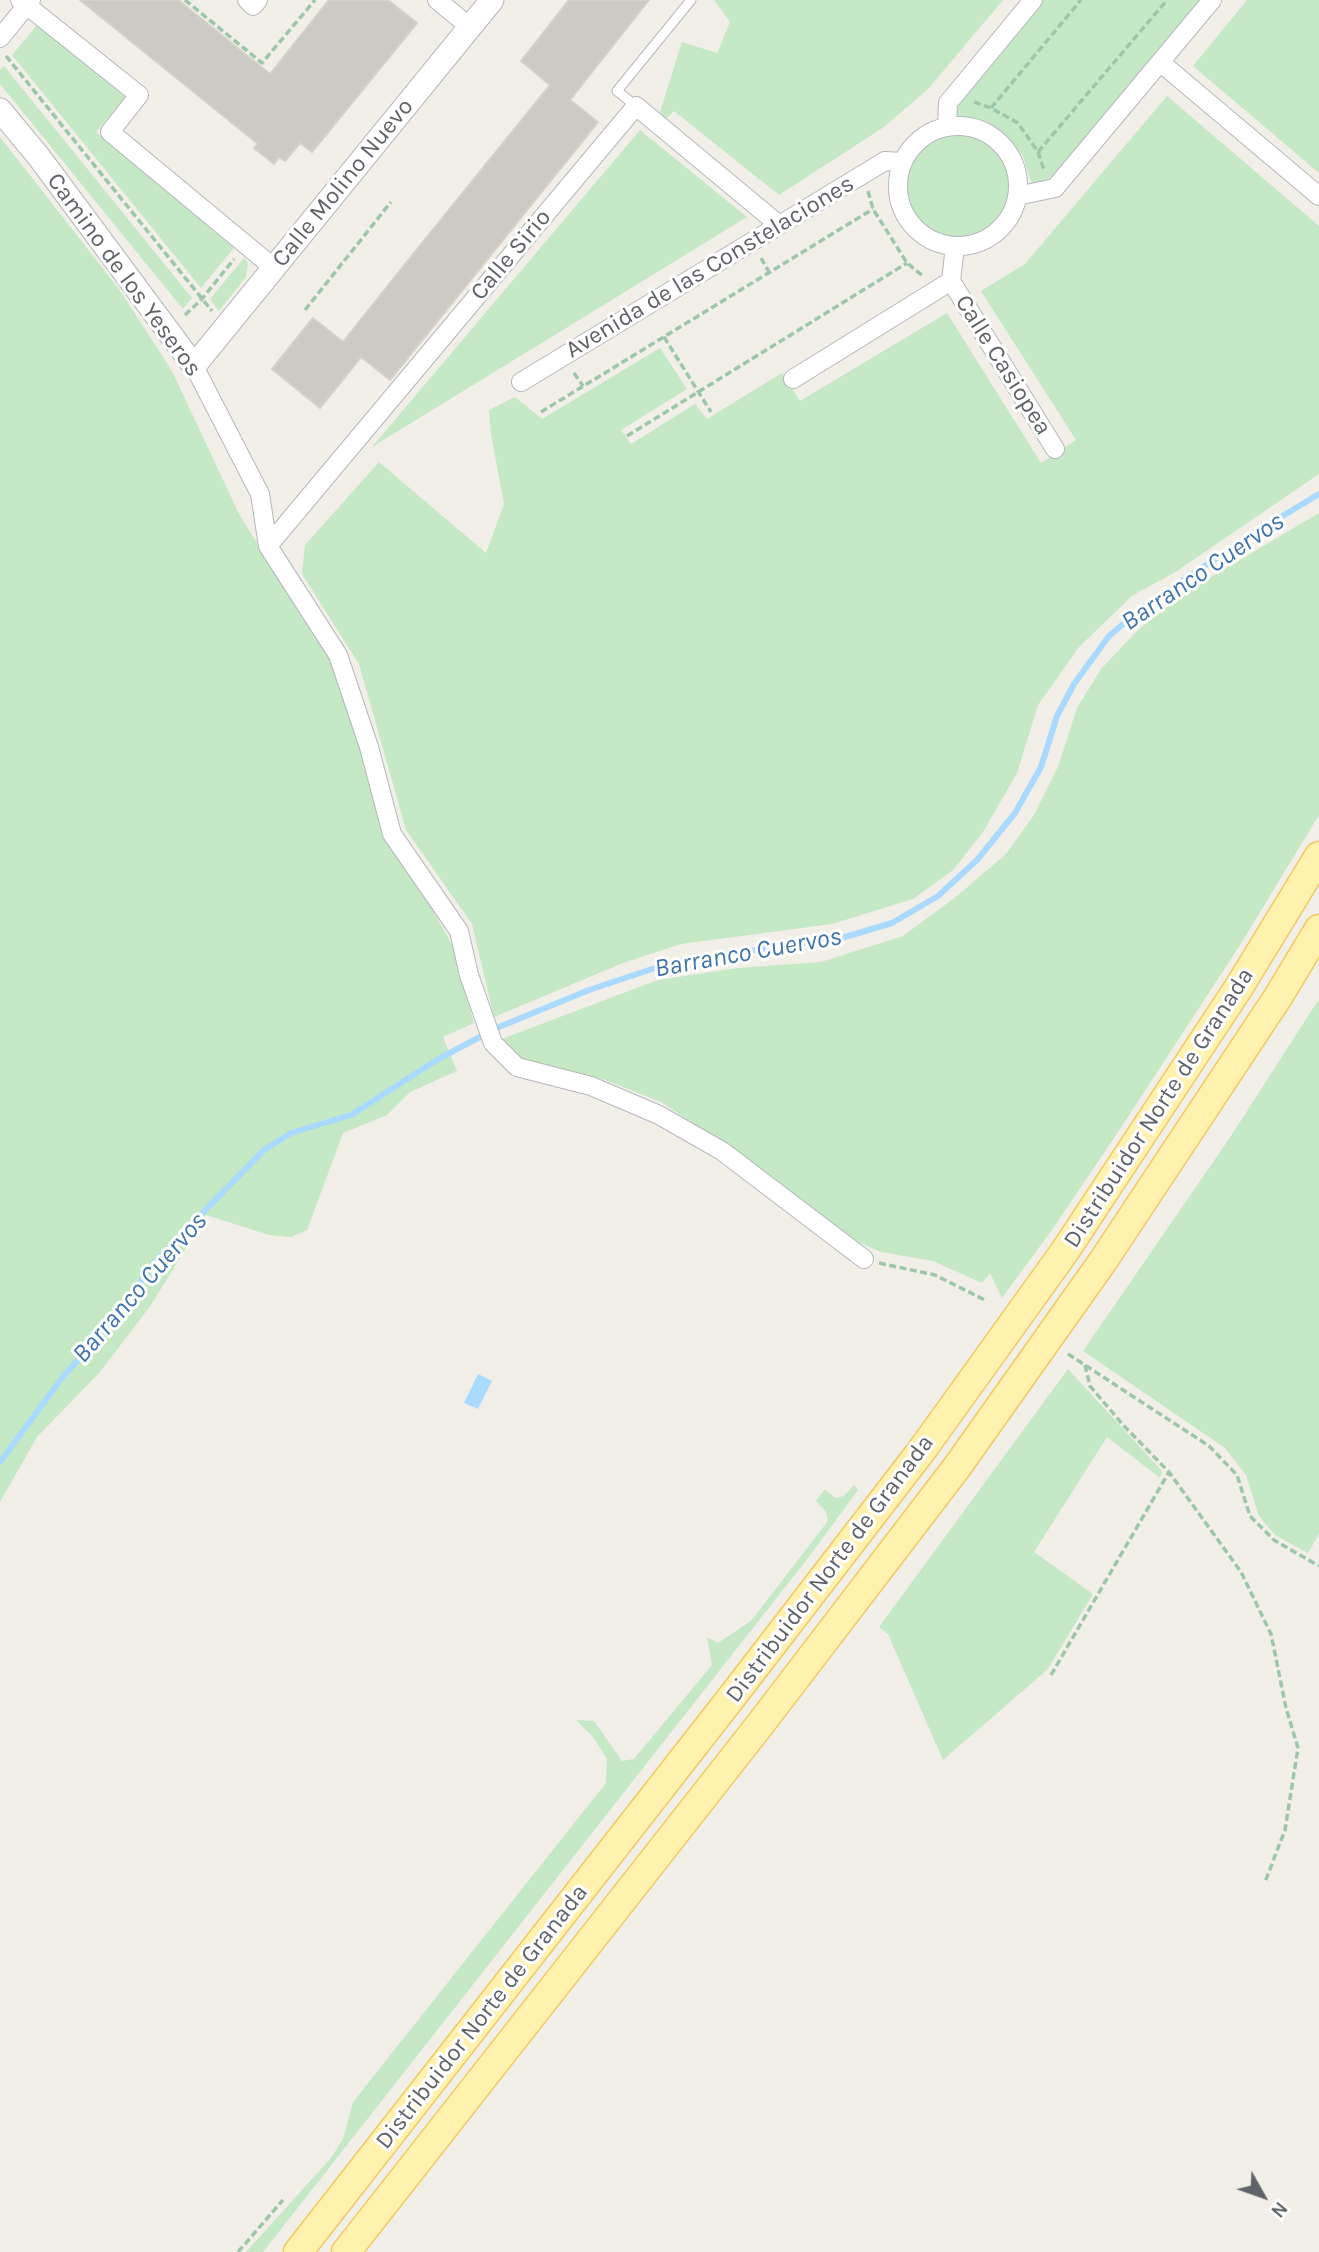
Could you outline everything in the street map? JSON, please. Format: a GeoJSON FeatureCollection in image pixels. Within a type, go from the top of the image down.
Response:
{"type":"FeatureCollection","features":[{"type":"Feature","properties":{"kind":"main road","name":"Distribuidor Norte de Granada"},"geometry":{"type":"LineString","coordinates":[[298,2252],[922,1450],[1065,1251],[1239,987],[1319,856]]}},
{"type":"Feature","properties":{"kind":"main road","name":"Distribuidor Norte de Granada"},"geometry":{"type":"LineString","coordinates":[[346,2252],[745,1744],[957,1467],[1103,1261],[1278,997],[1319,929]]}},
{"type":"Feature","properties":{"kind":"street"},"geometry":{"type":"LineString","coordinates":[[247,0],[254,6],[258,0]]}},
{"type":"Feature","properties":{"kind":"street"},"geometry":{"type":"LineString","coordinates":[[437,0],[470,27]]}},
{"type":"Feature","properties":{"kind":"street","name":"Calle Molino Nuevo"},"geometry":{"type":"LineString","coordinates":[[194,366],[492,0]]}},
{"type":"Feature","properties":{"kind":"street"},"geometry":{"type":"LineString","coordinates":[[947,127],[948,103],[1033,0]]}},
{"type":"Feature","properties":{"kind":"street"},"geometry":{"type":"LineString","coordinates":[[1017,196],[1055,188],[1212,0]]}},
{"type":"Feature","properties":{"kind":"street"},"geometry":{"type":"LineString","coordinates":[[2,46],[26,2],[139,95],[110,132],[274,268]]}},
{"type":"Feature","properties":{"kind":"street"},"geometry":{"type":"LineString","coordinates":[[1160,62],[1319,196]]}},
{"type":"Feature","properties":{"kind":"street"},"geometry":{"type":"LineString","coordinates":[[636,106],[778,224]]}},
{"type":"Feature","properties":{"kind":"street","name":"Calle Sirio"},"geometry":{"type":"LineString","coordinates":[[268,546],[636,106]]}},
{"type":"Feature","properties":{"kind":"street","name":"Camino de los Yeseros"},"geometry":{"type":"LineString","coordinates":[[0,110],[39,157],[194,366],[260,494],[268,546],[338,655],[369,747],[391,834],[459,931],[469,975],[493,1043],[517,1067],[592,1086],[659,1115],[722,1151],[864,1259]]}},
{"type":"Feature","properties":{"kind":"street"},"geometry":{"type":"LineString","coordinates":[[966,126],[984,131],[1000,143],[1012,158],[1018,177],[1017,196],[1012,213],[1002,227],[981,241],[955,246],[936,242],[920,233],[907,218],[899,200],[898,181],[902,162],[913,146],[928,134],[947,127],[966,126]]}},
{"type":"Feature","properties":{"kind":"street","name":"Avenida de las Constelaciones"},"geometry":{"type":"LineString","coordinates":[[521,382],[885,161],[902,162]]}},
{"type":"Feature","properties":{"kind":"street"},"geometry":{"type":"LineString","coordinates":[[793,379],[951,281],[955,246]]}},
{"type":"Feature","properties":{"kind":"street","name":"Calle Casiopea"},"geometry":{"type":"LineString","coordinates":[[951,281],[1055,449]]}},
{"type":"Feature","properties":{"kind":"lane"},"geometry":{"type":"LineString","coordinates":[[636,106],[617,91],[691,0]]}},
{"type":"Feature","properties":{"kind":"path"},"geometry":{"type":"LineString","coordinates":[[185,0],[262,63],[315,0]]}},
{"type":"Feature","properties":{"kind":"path"},"geometry":{"type":"LineString","coordinates":[[991,108],[1081,0]]}},
{"type":"Feature","properties":{"kind":"path"},"geometry":{"type":"LineString","coordinates":[[1038,152],[1167,0]]}},
{"type":"Feature","properties":{"kind":"path"},"geometry":{"type":"LineString","coordinates":[[2,46],[216,316]]}},
{"type":"Feature","properties":{"kind":"path"},"geometry":{"type":"LineString","coordinates":[[965,99],[991,108],[1018,123],[1038,152],[1045,172]]}},
{"type":"Feature","properties":{"kind":"path"},"geometry":{"type":"LineString","coordinates":[[867,186],[873,208],[907,263],[925,278]]}},
{"type":"Feature","properties":{"kind":"path"},"geometry":{"type":"LineString","coordinates":[[305,310],[391,202]]}},
{"type":"Feature","properties":{"kind":"path"},"geometry":{"type":"LineString","coordinates":[[541,412],[873,208]]}},
{"type":"Feature","properties":{"kind":"path"},"geometry":{"type":"LineString","coordinates":[[186,315],[240,252]]}},
{"type":"Feature","properties":{"kind":"path"},"geometry":{"type":"LineString","coordinates":[[758,253],[769,272]]}},
{"type":"Feature","properties":{"kind":"path"},"geometry":{"type":"LineString","coordinates":[[627,436],[907,263]]}},
{"type":"Feature","properties":{"kind":"path"},"geometry":{"type":"LineString","coordinates":[[664,337],[711,412]]}},
{"type":"Feature","properties":{"kind":"path"},"geometry":{"type":"LineString","coordinates":[[571,368],[583,386]]}},
{"type":"Feature","properties":{"kind":"path"},"geometry":{"type":"LineString","coordinates":[[864,1259],[935,1275],[987,1301]]}},
{"type":"Feature","properties":{"kind":"path"},"geometry":{"type":"LineString","coordinates":[[1068,1354],[1209,1446],[1237,1475],[1250,1516],[1275,1540],[1319,1566]]}},
{"type":"Feature","properties":{"kind":"path"},"geometry":{"type":"LineString","coordinates":[[1085,1365],[1090,1386],[1169,1472],[1241,1572],[1271,1634],[1286,1708],[1298,1748],[1285,1830],[1265,1882]]}},
{"type":"Feature","properties":{"kind":"path"},"geometry":{"type":"LineString","coordinates":[[1051,1675],[1169,1472]]}},
{"type":"Feature","properties":{"kind":"path"},"geometry":{"type":"LineString","coordinates":[[238,2252],[283,2200]]}},
{"type":"Feature","properties":{"kind":"green space"},"geometry":{"type":"Polygon","coordinates":[[[714,0],[1003,0],[929,88],[884,127],[779,195],[674,111],[666,119],[660,112],[682,42],[717,53],[730,22],[714,0]]]}},
{"type":"Feature","properties":{"kind":"green space"},"geometry":{"type":"Polygon","coordinates":[[[1042,0],[1205,0],[1053,183],[1032,185],[1023,156],[1010,139],[986,121],[955,115],[958,100],[1042,0]]]}},
{"type":"Feature","properties":{"kind":"green space"},"geometry":{"type":"Polygon","coordinates":[[[1247,0],[1319,0],[1319,173],[1193,66],[1247,0]]]}},
{"type":"Feature","properties":{"kind":"green space"},"geometry":{"type":"Polygon","coordinates":[[[37,25],[125,97],[96,132],[234,248],[201,288],[12,55],[37,25]]]}},
{"type":"Feature","properties":{"kind":"green space"},"geometry":{"type":"Polygon","coordinates":[[[4,66],[192,298],[183,309],[0,84],[0,70],[4,66]]]}},
{"type":"Feature","properties":{"kind":"green space"},"geometry":{"type":"Polygon","coordinates":[[[1167,96],[1319,226],[1319,474],[1174,573],[1133,595],[1079,647],[1038,705],[1017,773],[983,832],[953,870],[913,899],[832,924],[681,944],[623,963],[494,1017],[472,924],[406,830],[359,664],[302,574],[305,545],[379,462],[486,553],[504,504],[489,410],[515,397],[542,419],[660,348],[687,389],[621,430],[631,444],[695,404],[707,419],[782,373],[800,401],[947,313],[1041,463],[1076,440],[981,291],[1025,264],[1167,96]]]}},
{"type":"Feature","properties":{"kind":"green space"},"geometry":{"type":"Polygon","coordinates":[[[640,130],[747,217],[372,447],[640,130]]]}},
{"type":"Feature","properties":{"kind":"green space"},"geometry":{"type":"Polygon","coordinates":[[[958,135],[977,139],[994,150],[1005,167],[1009,186],[1005,205],[994,222],[977,233],[958,237],[939,233],[922,222],[911,205],[907,186],[911,167],[922,150],[939,139],[958,135]]]}},
{"type":"Feature","properties":{"kind":"green space"},"geometry":{"type":"Polygon","coordinates":[[[0,137],[119,289],[172,371],[240,516],[339,673],[399,852],[454,948],[474,1023],[443,1037],[457,1071],[410,1092],[387,1115],[343,1133],[307,1230],[291,1237],[269,1235],[206,1215],[151,1305],[100,1372],[37,1437],[0,1502],[0,137]]]}},
{"type":"Feature","properties":{"kind":"green space"},"geometry":{"type":"Polygon","coordinates":[[[244,258],[248,263],[246,277],[219,311],[210,299],[244,258]]]}},
{"type":"Feature","properties":{"kind":"green space"},"geometry":{"type":"Polygon","coordinates":[[[1319,513],[1319,815],[1240,945],[1120,1129],[1002,1298],[990,1273],[982,1283],[933,1261],[881,1252],[844,1236],[720,1141],[661,1102],[600,1078],[536,1066],[518,1057],[499,1040],[658,980],[738,968],[821,962],[903,936],[957,896],[1006,854],[1034,815],[1058,767],[1077,708],[1101,669],[1138,630],[1186,592],[1319,513]]]}},
{"type":"Feature","properties":{"kind":"green space"},"geometry":{"type":"Polygon","coordinates":[[[1319,999],[1319,1534],[1308,1553],[1275,1535],[1259,1516],[1246,1475],[1225,1448],[1083,1351],[1231,1136],[1319,999]]]}},
{"type":"Feature","properties":{"kind":"green space"},"geometry":{"type":"Polygon","coordinates":[[[1068,1369],[1162,1471],[1160,1478],[1107,1437],[1034,1552],[1093,1594],[1048,1669],[943,1760],[888,1634],[879,1627],[1068,1369]]]}},
{"type":"Feature","properties":{"kind":"green space"},"geometry":{"type":"Polygon","coordinates":[[[854,1485],[858,1490],[811,1554],[263,2252],[246,2252],[331,2158],[343,2139],[353,2102],[606,1783],[607,1759],[594,1738],[576,1720],[594,1721],[622,1761],[634,1759],[712,1665],[707,1637],[718,1643],[751,1621],[828,1521],[826,1512],[816,1501],[825,1489],[835,1498],[844,1496],[854,1485]]]}},
{"type":"Feature","properties":{"kind":"water"},"geometry":{"type":"Polygon","coordinates":[[[478,1374],[492,1381],[478,1409],[464,1403],[478,1374]]]}},
{"type":"Feature","properties":{"kind":"building"},"geometry":{"type":"Polygon","coordinates":[[[80,0],[178,0],[270,74],[329,0],[388,0],[417,23],[312,152],[300,143],[285,161],[279,157],[274,164],[254,148],[258,144],[80,0]]]}},
{"type":"Feature","properties":{"kind":"building"},"geometry":{"type":"Polygon","coordinates":[[[569,0],[649,0],[570,100],[598,122],[390,380],[361,357],[320,408],[272,369],[313,318],[343,342],[550,85],[521,61],[569,0]]]}},
{"type":"Feature","properties":{"kind":"waterway","name":"Barranco Cuervos"},"geometry":{"type":"LineString","coordinates":[[0,1462],[62,1378],[121,1311],[151,1266],[264,1150],[291,1133],[351,1115],[440,1058],[499,1027],[589,990],[673,962],[845,937],[892,923],[938,896],[977,860],[1015,813],[1041,767],[1057,716],[1074,684],[1109,636],[1142,608],[1256,532],[1319,494]]}}]}
